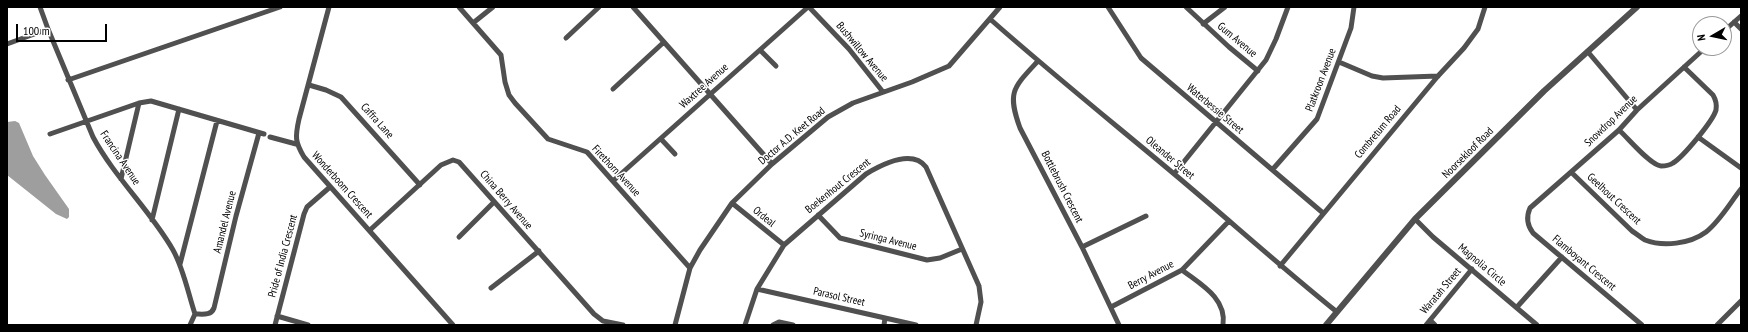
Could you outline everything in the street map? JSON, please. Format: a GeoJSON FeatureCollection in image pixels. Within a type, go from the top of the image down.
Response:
{"type":"FeatureCollection","features":[{"type":"Feature","properties":{"kind":"street","name":"Francina Avenue"},"geometry":{"type":"LineString","coordinates":[[40,7],[86,123],[102,153],[152,220],[180,264],[195,314]]}},
{"type":"Feature","properties":{"kind":"street"},"geometry":{"type":"LineString","coordinates":[[68,80],[280,7]]}},
{"type":"Feature","properties":{"kind":"street"},"geometry":{"type":"LineString","coordinates":[[270,137],[296,144],[298,124],[329,7]]}},
{"type":"Feature","properties":{"kind":"street","name":"Firethorn Avenue"},"geometry":{"type":"LineString","coordinates":[[459,7],[501,55],[505,82],[509,95],[515,104],[548,139],[587,152],[690,268]]}},
{"type":"Feature","properties":{"kind":"street"},"geometry":{"type":"LineString","coordinates":[[473,23],[493,7]]}},
{"type":"Feature","properties":{"kind":"street"},"geometry":{"type":"LineString","coordinates":[[566,38],[599,7]]}},
{"type":"Feature","properties":{"kind":"street"},"geometry":{"type":"LineString","coordinates":[[633,7],[772,164]]}},
{"type":"Feature","properties":{"kind":"street","name":"Waxtree Avenue"},"geometry":{"type":"LineString","coordinates":[[613,181],[809,7]]}},
{"type":"Feature","properties":{"kind":"street","name":"Bushwillow Avenue"},"geometry":{"type":"LineString","coordinates":[[809,7],[849,49],[883,92]]}},
{"type":"Feature","properties":{"kind":"street","name":"Doctor A.D. Keet Road"},"geometry":{"type":"LineString","coordinates":[[675,325],[690,268],[732,204],[772,164],[828,117],[853,103],[912,82],[949,66],[1000,7]]}},
{"type":"Feature","properties":{"kind":"street","name":"Waterbessie Street"},"geometry":{"type":"LineString","coordinates":[[1108,7],[1141,58],[1323,213]]}},
{"type":"Feature","properties":{"kind":"street","name":"Gum Avenue"},"geometry":{"type":"LineString","coordinates":[[1186,7],[1258,71]]}},
{"type":"Feature","properties":{"kind":"street"},"geometry":{"type":"LineString","coordinates":[[1204,24],[1225,7]]}},
{"type":"Feature","properties":{"kind":"street"},"geometry":{"type":"LineString","coordinates":[[1174,174],[1266,60],[1288,7]]}},
{"type":"Feature","properties":{"kind":"street","name":"Platkroon Avenue"},"geometry":{"type":"LineString","coordinates":[[1273,169],[1317,118],[1351,28],[1354,7]]}},
{"type":"Feature","properties":{"kind":"street","name":"Combretum Road"},"geometry":{"type":"LineString","coordinates":[[1280,266],[1438,76],[1464,48],[1478,29],[1485,7]]}},
{"type":"Feature","properties":{"kind":"street","name":"Noorsekloof Road"},"geometry":{"type":"LineString","coordinates":[[1326,325],[1415,219],[1544,92],[1636,7]]}},
{"type":"Feature","properties":{"kind":"street"},"geometry":{"type":"LineString","coordinates":[[1741,16],[1734,22],[1741,29]]}},
{"type":"Feature","properties":{"kind":"street","name":"Oleander Street"},"geometry":{"type":"LineString","coordinates":[[990,19],[1174,174],[1280,266],[1337,312]]}},
{"type":"Feature","properties":{"kind":"street"},"geometry":{"type":"LineString","coordinates":[[7,44],[48,29]]}},
{"type":"Feature","properties":{"kind":"street"},"geometry":{"type":"LineString","coordinates":[[613,89],[664,42]]}},
{"type":"Feature","properties":{"kind":"street"},"geometry":{"type":"LineString","coordinates":[[760,50],[776,66]]}},
{"type":"Feature","properties":{"kind":"street"},"geometry":{"type":"LineString","coordinates":[[1588,52],[1637,110]]}},
{"type":"Feature","properties":{"kind":"street","name":"Snowdrop Avenue"},"geometry":{"type":"LineString","coordinates":[[1530,208],[1619,130],[1637,110],[1696,56]]}},
{"type":"Feature","properties":{"kind":"street","name":"Bottlebrush Crescent"},"geometry":{"type":"LineString","coordinates":[[1038,61],[1017,84],[1013,92],[1013,102],[1016,115],[1020,128],[1082,247],[1119,325]]}},
{"type":"Feature","properties":{"kind":"street"},"geometry":{"type":"LineString","coordinates":[[1339,62],[1372,76],[1383,78],[1438,76]]}},
{"type":"Feature","properties":{"kind":"street"},"geometry":{"type":"LineString","coordinates":[[1619,130],[1654,163],[1661,166],[1673,163],[1698,137],[1714,114],[1716,103],[1713,95],[1684,67]]}},
{"type":"Feature","properties":{"kind":"street","name":"Caffra Lane"},"geometry":{"type":"LineString","coordinates":[[309,85],[326,90],[341,97],[420,185]]}},
{"type":"Feature","properties":{"kind":"street","name":"Amandel Avenue"},"geometry":{"type":"LineString","coordinates":[[50,134],[86,123],[139,103],[157,102],[261,134],[236,216],[214,308],[211,313],[208,314],[195,314]]}},
{"type":"Feature","properties":{"kind":"street"},"geometry":{"type":"LineString","coordinates":[[121,179],[139,103]]}},
{"type":"Feature","properties":{"kind":"street"},"geometry":{"type":"LineString","coordinates":[[152,220],[179,109]]}},
{"type":"Feature","properties":{"kind":"street"},"geometry":{"type":"LineString","coordinates":[[180,264],[217,121]]}},
{"type":"Feature","properties":{"kind":"street"},"geometry":{"type":"LineString","coordinates":[[1698,137],[1741,168]]}},
{"type":"Feature","properties":{"kind":"street"},"geometry":{"type":"LineString","coordinates":[[661,139],[675,154]]}},
{"type":"Feature","properties":{"kind":"street","name":"Wonderboom Crescent"},"geometry":{"type":"LineString","coordinates":[[296,144],[304,157],[330,187],[370,230],[453,325]]}},
{"type":"Feature","properties":{"kind":"street","name":"Boekenhout Crescent"},"geometry":{"type":"LineString","coordinates":[[745,325],[757,289],[784,245],[866,174],[880,165],[901,159],[912,159],[923,164],[926,168],[962,249],[974,272],[980,290],[981,302],[976,325]]}},
{"type":"Feature","properties":{"kind":"street","name":"China Berry Avenue"},"geometry":{"type":"LineString","coordinates":[[370,230],[441,165],[449,161],[455,161],[462,165],[493,203],[599,319],[623,325]]}},
{"type":"Feature","properties":{"kind":"street","name":"Geelhout Crescent"},"geometry":{"type":"LineString","coordinates":[[1571,172],[1632,231],[1643,239],[1662,244],[1697,238],[1705,233],[1741,189]]}},
{"type":"Feature","properties":{"kind":"street","name":"Pride of India Crescent"},"geometry":{"type":"LineString","coordinates":[[275,325],[304,214],[307,207],[330,187]]}},
{"type":"Feature","properties":{"kind":"street"},"geometry":{"type":"LineString","coordinates":[[459,237],[493,203]]}},
{"type":"Feature","properties":{"kind":"street","name":"Ordeal"},"geometry":{"type":"LineString","coordinates":[[732,204],[784,245]]}},
{"type":"Feature","properties":{"kind":"street","name":"Flamboyant Crescent"},"geometry":{"type":"LineString","coordinates":[[1530,208],[1527,216],[1530,229],[1642,325]]}},
{"type":"Feature","properties":{"kind":"street","name":"Syringa Avenue"},"geometry":{"type":"LineString","coordinates":[[818,214],[837,236],[850,241],[928,260],[940,258],[962,249]]}},
{"type":"Feature","properties":{"kind":"street"},"geometry":{"type":"LineString","coordinates":[[1082,247],[1146,216]]}},
{"type":"Feature","properties":{"kind":"street","name":"Magnolia Circle"},"geometry":{"type":"LineString","coordinates":[[1415,219],[1433,237],[1537,325]]}},
{"type":"Feature","properties":{"kind":"street","name":"Berry Avenue"},"geometry":{"type":"LineString","coordinates":[[1111,307],[1182,270],[1229,221]]}},
{"type":"Feature","properties":{"kind":"street"},"geometry":{"type":"LineString","coordinates":[[491,288],[538,251]]}},
{"type":"Feature","properties":{"kind":"street"},"geometry":{"type":"LineString","coordinates":[[1517,307],[1562,257]]}},
{"type":"Feature","properties":{"kind":"street","name":"Waratah Street"},"geometry":{"type":"LineString","coordinates":[[1426,325],[1472,269]]}},
{"type":"Feature","properties":{"kind":"street"},"geometry":{"type":"LineString","coordinates":[[1182,270],[1216,297],[1223,314],[1223,325]]}},
{"type":"Feature","properties":{"kind":"street","name":"Parasol Street"},"geometry":{"type":"LineString","coordinates":[[757,289],[916,325]]}},
{"type":"Feature","properties":{"kind":"street"},"geometry":{"type":"LineString","coordinates":[[1717,325],[1740,303]]}},
{"type":"Feature","properties":{"kind":"street"},"geometry":{"type":"LineString","coordinates":[[190,325],[195,314]]}},
{"type":"Feature","properties":{"kind":"street"},"geometry":{"type":"LineString","coordinates":[[277,316],[308,325]]}},
{"type":"Feature","properties":{"kind":"street"},"geometry":{"type":"LineString","coordinates":[[884,325],[886,318]]}},
{"type":"Feature","properties":{"kind":"street"},"geometry":{"type":"LineString","coordinates":[[1430,320],[1435,325]]}},
{"type":"Feature","properties":{"kind":"street"},"geometry":{"type":"LineString","coordinates":[[773,325],[778,322],[793,325]]}},
{"type":"Feature","properties":{"kind":"shaded area"},"geometry":{"type":"Polygon","coordinates":[[[15,121],[19,123],[33,156],[69,209],[69,217],[67,219],[56,214],[7,175],[7,122],[15,121]]]}}]}
